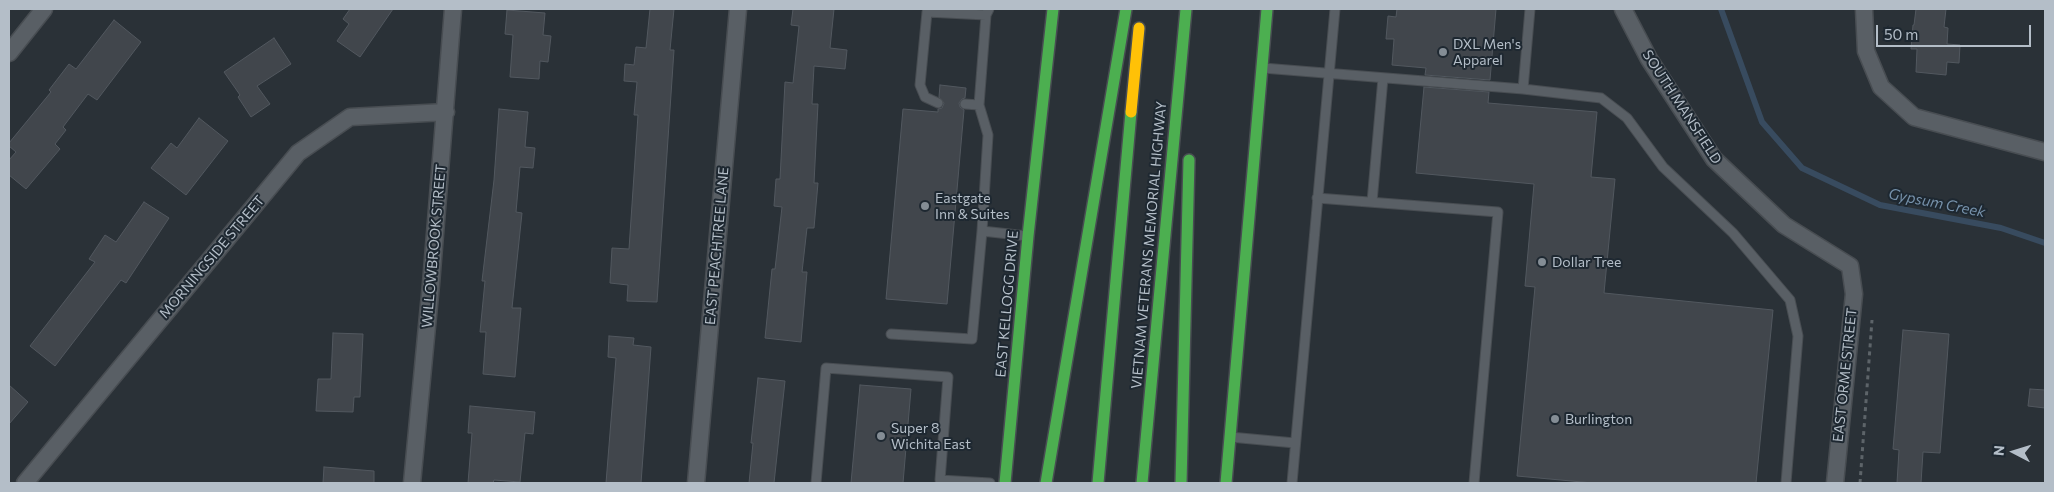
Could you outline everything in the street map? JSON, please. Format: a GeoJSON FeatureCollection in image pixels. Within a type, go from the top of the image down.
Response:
{"type":"FeatureCollection","features":[{"type":"Feature","properties":{"kind":"main road","name":"EAST KELLOGG DRIVE"},"geometry":{"type":"LineString","coordinates":[[1005,483],[1028,236],[1053,9]]}},
{"type":"Feature","properties":{"kind":"main road"},"geometry":{"type":"LineString","coordinates":[[1046,483],[1126,9]]}},
{"type":"Feature","properties":{"kind":"main road","name":"VIETNAM VETERANS MEMORIAL HIGHWAY"},"geometry":{"type":"LineString","coordinates":[[1142,483],[1186,9]]}},
{"type":"Feature","properties":{"kind":"main road"},"geometry":{"type":"LineString","coordinates":[[1191,88],[1192,9]]}},
{"type":"Feature","properties":{"kind":"main road"},"geometry":{"type":"LineString","coordinates":[[1226,483],[1266,9]]}},
{"type":"Feature","properties":{"kind":"main road","name":"VIETNAM VETERANS MEMORIAL HIGHWAY"},"geometry":{"type":"LineString","coordinates":[[1098,483],[1140,19]]}},
{"type":"Feature","properties":{"kind":"main road"},"geometry":{"type":"LineString","coordinates":[[1181,483],[1189,147]]}},
{"type":"Feature","properties":{"kind":"street"},"geometry":{"type":"LineString","coordinates":[[9,53],[44,9]]}},
{"type":"Feature","properties":{"kind":"street","name":"WILLOWBROOK STREET"},"geometry":{"type":"LineString","coordinates":[[412,483],[454,9]]}},
{"type":"Feature","properties":{"kind":"street","name":"EAST PEACHTREE LANE"},"geometry":{"type":"LineString","coordinates":[[696,483],[738,9]]}},
{"type":"Feature","properties":{"kind":"street","name":"SOUTH MANSFIELD"},"geometry":{"type":"LineString","coordinates":[[1623,9],[1649,59],[1714,159],[1784,225],[1850,266]]}},
{"type":"Feature","properties":{"kind":"street"},"geometry":{"type":"LineString","coordinates":[[1864,9],[1866,51],[1881,87],[1914,116],[2045,152]]}},
{"type":"Feature","properties":{"kind":"street","name":"MORNINGSIDE STREET"},"geometry":{"type":"LineString","coordinates":[[25,483],[298,153],[350,116],[446,112]]}},
{"type":"Feature","properties":{"kind":"street","name":"EAST ORME STREET"},"geometry":{"type":"LineString","coordinates":[[1835,483],[1854,294],[1850,266]]}},
{"type":"Feature","properties":{"kind":"lane"},"geometry":{"type":"LineString","coordinates":[[1292,483],[1335,9]]}},
{"type":"Feature","properties":{"kind":"lane"},"geometry":{"type":"LineString","coordinates":[[1523,89],[1530,9]]}},
{"type":"Feature","properties":{"kind":"lane"},"geometry":{"type":"LineString","coordinates":[[891,334],[972,339],[982,231],[988,134],[979,105],[988,12],[927,12],[920,85],[925,97],[938,103]]}},
{"type":"Feature","properties":{"kind":"lane"},"geometry":{"type":"LineString","coordinates":[[1262,67],[1523,89],[1601,98],[1627,118],[1663,167],[1733,233],[1790,300],[1798,336],[1786,483]]}},
{"type":"Feature","properties":{"kind":"lane"},"geometry":{"type":"LineString","coordinates":[[1372,202],[1383,78]]}},
{"type":"Feature","properties":{"kind":"lane"},"geometry":{"type":"LineString","coordinates":[[965,104],[979,105]]}},
{"type":"Feature","properties":{"kind":"lane"},"geometry":{"type":"LineString","coordinates":[[1317,198],[1498,212],[1474,483]]}},
{"type":"Feature","properties":{"kind":"lane"},"geometry":{"type":"LineString","coordinates":[[982,231],[1028,236]]}},
{"type":"Feature","properties":{"kind":"lane"},"geometry":{"type":"LineString","coordinates":[[816,483],[826,368],[948,377],[938,482],[990,483]]}},
{"type":"Feature","properties":{"kind":"lane"},"geometry":{"type":"LineString","coordinates":[[1230,437],[1296,442]]}},
{"type":"Feature","properties":{"kind":"path"},"geometry":{"type":"LineString","coordinates":[[1860,483],[1872,312]]}},
{"type":"Feature","properties":{"kind":"building"},"geometry":{"type":"Polygon","coordinates":[[[350,9],[393,9],[360,57],[337,41],[349,24],[343,19],[350,9]]]}},
{"type":"Feature","properties":{"kind":"building"},"geometry":{"type":"Polygon","coordinates":[[[650,9],[674,9],[670,50],[674,50],[657,302],[627,301],[628,285],[610,283],[612,248],[629,249],[638,115],[634,115],[637,82],[624,81],[625,64],[634,65],[636,47],[646,48],[650,9]]]}},
{"type":"Feature","properties":{"kind":"building"},"geometry":{"type":"Polygon","coordinates":[[[793,9],[834,9],[830,48],[847,50],[845,69],[814,66],[812,104],[818,104],[814,183],[818,183],[814,228],[807,228],[802,272],[807,272],[801,342],[765,338],[772,269],[775,269],[782,207],[774,206],[776,179],[780,179],[785,82],[793,83],[799,26],[791,25],[793,9]]]}},
{"type":"Feature","properties":{"kind":"building","name":"DXL Men's Apparel"},"geometry":{"type":"Polygon","coordinates":[[[1397,9],[1496,9],[1490,80],[1425,75],[1426,68],[1392,65],[1394,39],[1386,39],[1388,16],[1396,17],[1397,9]]]}},
{"type":"Feature","properties":{"kind":"building"},"geometry":{"type":"Polygon","coordinates":[[[1916,9],[1946,9],[1944,27],[1948,28],[1947,44],[1960,45],[1959,63],[1947,62],[1946,75],[1916,72],[1917,49],[1911,49],[1916,9]]]}},
{"type":"Feature","properties":{"kind":"building"},"geometry":{"type":"Polygon","coordinates":[[[507,10],[545,13],[543,35],[551,36],[548,62],[540,61],[539,79],[510,77],[513,35],[505,34],[507,10]]]}},
{"type":"Feature","properties":{"kind":"building"},"geometry":{"type":"Polygon","coordinates":[[[114,20],[141,42],[97,100],[88,94],[63,127],[66,130],[55,144],[60,149],[26,189],[9,175],[9,160],[16,152],[9,146],[9,143],[51,92],[49,90],[69,64],[76,69],[114,20]]]}},
{"type":"Feature","properties":{"kind":"building"},"geometry":{"type":"Polygon","coordinates":[[[274,38],[291,64],[257,86],[270,104],[251,117],[238,97],[240,95],[224,72],[274,38]]]}},
{"type":"Feature","properties":{"kind":"building","name":"Eastgate Inn & Suites"},"geometry":{"type":"Polygon","coordinates":[[[940,85],[966,88],[965,98],[959,103],[960,107],[964,110],[947,304],[886,299],[903,109],[938,112],[938,109],[942,108],[944,103],[939,97],[940,85]]]}},
{"type":"Feature","properties":{"kind":"building"},"geometry":{"type":"Polygon","coordinates":[[[1424,87],[1489,92],[1488,103],[1597,112],[1591,177],[1615,179],[1604,293],[1773,310],[1756,483],[1593,483],[1517,476],[1535,287],[1525,286],[1534,184],[1416,173],[1424,87]]]}},
{"type":"Feature","properties":{"kind":"building"},"geometry":{"type":"Polygon","coordinates":[[[499,109],[528,112],[525,147],[535,148],[533,168],[520,167],[516,212],[522,213],[512,308],[521,308],[515,377],[483,374],[486,332],[480,332],[485,281],[482,281],[494,180],[499,109]]]}},
{"type":"Feature","properties":{"kind":"building"},"geometry":{"type":"Polygon","coordinates":[[[199,118],[228,141],[186,195],[151,168],[171,143],[177,148],[199,118]]]}},
{"type":"Feature","properties":{"kind":"building"},"geometry":{"type":"Polygon","coordinates":[[[144,202],[169,218],[126,283],[121,280],[55,366],[30,346],[95,262],[89,259],[105,235],[116,242],[144,202]]]}},
{"type":"Feature","properties":{"kind":"building"},"geometry":{"type":"Polygon","coordinates":[[[1903,330],[1949,334],[1940,453],[1923,452],[1921,483],[1897,483],[1899,450],[1893,449],[1903,330]]]}},
{"type":"Feature","properties":{"kind":"building"},"geometry":{"type":"Polygon","coordinates":[[[333,333],[363,334],[360,397],[354,397],[353,412],[316,411],[318,379],[331,379],[333,333]]]}},
{"type":"Feature","properties":{"kind":"building"},"geometry":{"type":"Polygon","coordinates":[[[609,336],[634,338],[633,345],[651,347],[641,483],[606,483],[616,358],[608,357],[609,336]]]}},
{"type":"Feature","properties":{"kind":"building"},"geometry":{"type":"Polygon","coordinates":[[[758,378],[785,381],[774,483],[749,483],[758,378]]]}},
{"type":"Feature","properties":{"kind":"building"},"geometry":{"type":"Polygon","coordinates":[[[9,385],[28,402],[9,424],[9,385]]]}},
{"type":"Feature","properties":{"kind":"building","name":"Super 8 Wichita East"},"geometry":{"type":"Polygon","coordinates":[[[860,385],[911,389],[903,483],[851,483],[860,385]]]}},
{"type":"Feature","properties":{"kind":"building"},"geometry":{"type":"Polygon","coordinates":[[[2030,389],[2045,390],[2045,408],[2028,406],[2030,389]]]}},
{"type":"Feature","properties":{"kind":"building"},"geometry":{"type":"Polygon","coordinates":[[[470,406],[535,412],[533,434],[525,433],[520,482],[494,480],[493,483],[468,483],[472,433],[468,433],[470,406]]]}},
{"type":"Feature","properties":{"kind":"building"},"geometry":{"type":"Polygon","coordinates":[[[324,467],[374,471],[374,483],[323,483],[324,467]]]}},
{"type":"Feature","properties":{"kind":"waterway","name":"Gypsum Creek"},"geometry":{"type":"LineString","coordinates":[[1721,9],[1762,122],[1802,168],[1880,205],[2001,228],[2045,243]]}},
{"type":"Feature","properties":{"kind":"traffic: fast"},"geometry":{"type":"LineString","coordinates":[[1005,483],[1028,236],[1053,9]]}},
{"type":"Feature","properties":{"kind":"traffic: fast"},"geometry":{"type":"LineString","coordinates":[[1046,483],[1126,9]]}},
{"type":"Feature","properties":{"kind":"traffic: fast"},"geometry":{"type":"LineString","coordinates":[[1142,483],[1186,9]]}},
{"type":"Feature","properties":{"kind":"traffic: fast"},"geometry":{"type":"LineString","coordinates":[[1226,483],[1267,9]]}},
{"type":"Feature","properties":{"kind":"traffic: fast"},"geometry":{"type":"LineString","coordinates":[[1098,483],[1131,112]]}},
{"type":"Feature","properties":{"kind":"traffic: fast"},"geometry":{"type":"LineString","coordinates":[[1181,483],[1189,160]]}},
{"type":"Feature","properties":{"kind":"traffic: slow"},"geometry":{"type":"LineString","coordinates":[[1131,112],[1139,28]]}},
{"type":"Feature","properties":{"kind":"place","name":"DXL Men's Apparel"},"geometry":{"type":"Point","coordinates":[1443,52]}},
{"type":"Feature","properties":{"kind":"place","name":"Eastgate Inn & Suites"},"geometry":{"type":"Point","coordinates":[925,206]}},
{"type":"Feature","properties":{"kind":"place","name":"Dollar Tree"},"geometry":{"type":"Point","coordinates":[1542,262]}},
{"type":"Feature","properties":{"kind":"place","name":"Burlington"},"geometry":{"type":"Point","coordinates":[1555,419]}},
{"type":"Feature","properties":{"kind":"place","name":"Super 8 Wichita East"},"geometry":{"type":"Point","coordinates":[881,436]}}]}
